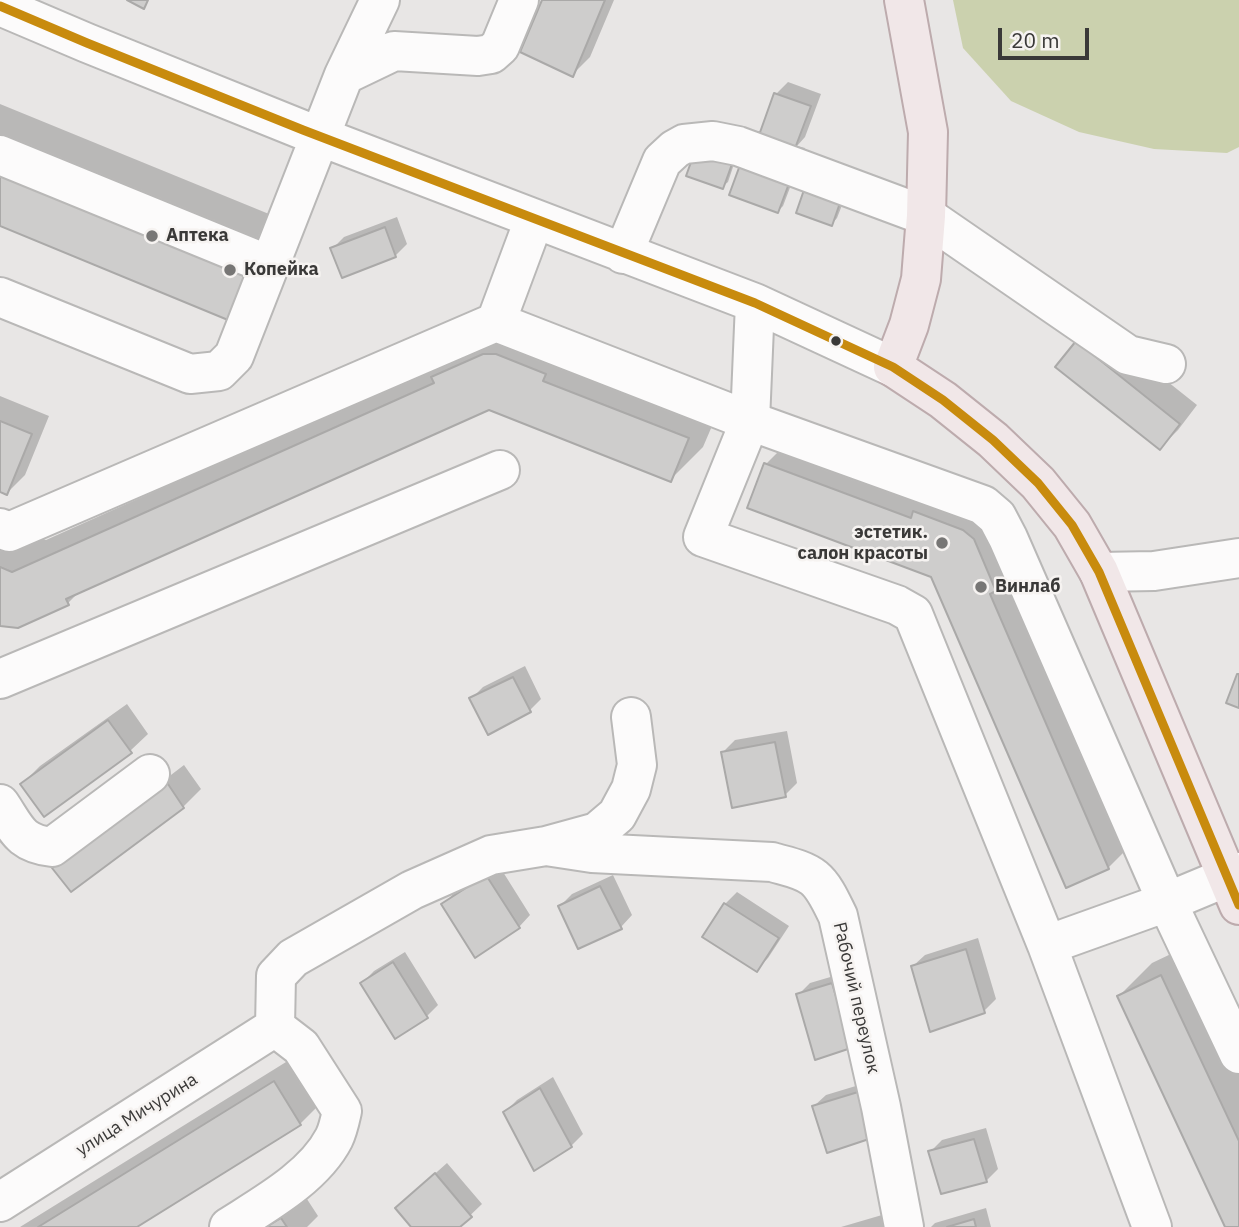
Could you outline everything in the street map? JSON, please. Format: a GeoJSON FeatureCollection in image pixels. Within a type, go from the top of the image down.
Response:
{"type":"FeatureCollection","features":[{"type":"Feature","properties":{"kind":"main road"},"geometry":{"type":"LineString","coordinates":[[904,0],[928,132],[926,216],[921,279],[909,324],[893,367],[943,400],[993,440],[1038,483],[1072,524],[1100,572],[1235,885]]}},
{"type":"Feature","properties":{"kind":"street"},"geometry":{"type":"LineString","coordinates":[[0,297],[190,374],[219,371],[234,356],[344,75],[380,0]]}},
{"type":"Feature","properties":{"kind":"street"},"geometry":{"type":"LineString","coordinates":[[344,75],[394,51],[478,56],[491,54],[500,46],[519,0]]}},
{"type":"Feature","properties":{"kind":"street"},"geometry":{"type":"LineString","coordinates":[[0,6],[84,49],[320,136],[755,303],[893,367]]}},
{"type":"Feature","properties":{"kind":"street"},"geometry":{"type":"LineString","coordinates":[[623,254],[662,161],[684,144],[713,141],[738,146],[926,216],[1128,355],[1166,364]]}},
{"type":"Feature","properties":{"kind":"street"},"geometry":{"type":"LineString","coordinates":[[0,155],[269,265]]}},
{"type":"Feature","properties":{"kind":"street"},"geometry":{"type":"LineString","coordinates":[[496,322],[534,220]]}},
{"type":"Feature","properties":{"kind":"street"},"geometry":{"type":"LineString","coordinates":[[755,303],[750,421],[703,537],[897,605],[913,614],[1047,946],[1152,1227]]}},
{"type":"Feature","properties":{"kind":"street"},"geometry":{"type":"LineString","coordinates":[[0,528],[9,531],[496,322],[750,421],[983,505],[997,517],[1009,538],[1167,902],[1239,1054]]}},
{"type":"Feature","properties":{"kind":"street"},"geometry":{"type":"LineString","coordinates":[[0,679],[499,470]]}},
{"type":"Feature","properties":{"kind":"street"},"geometry":{"type":"LineString","coordinates":[[1100,572],[1154,571],[1239,558]]}},
{"type":"Feature","properties":{"kind":"street"},"geometry":{"type":"LineString","coordinates":[[229,1227],[310,1171],[334,1138],[342,1111],[301,1047],[275,1027],[276,976],[293,958],[412,890],[491,855],[546,846],[597,832],[617,815],[631,789],[637,765],[631,717]]}},
{"type":"Feature","properties":{"kind":"street"},"geometry":{"type":"LineString","coordinates":[[0,804],[24,839],[37,845],[52,847],[149,774]]}},
{"type":"Feature","properties":{"kind":"street","name":"Рабочий переулок"},"geometry":{"type":"LineString","coordinates":[[546,846],[592,853],[772,862],[794,868],[814,878],[838,916],[881,1107],[904,1227]]}},
{"type":"Feature","properties":{"kind":"street"},"geometry":{"type":"LineString","coordinates":[[1047,946],[1167,902],[1235,885]]}},
{"type":"Feature","properties":{"kind":"street","name":"улица Мичурина"},"geometry":{"type":"LineString","coordinates":[[0,1202],[275,1027]]}},
{"type":"Feature","properties":{"kind":"green space"},"geometry":{"type":"Polygon","coordinates":[[[953,0],[1239,0],[1239,147],[1227,153],[1154,149],[1079,132],[1011,101],[963,48],[953,0]]]}},
{"type":"Feature","properties":{"kind":"building"},"geometry":{"type":"Polygon","coordinates":[[[127,0],[148,0],[144,9],[127,0]]]}},
{"type":"Feature","properties":{"kind":"building"},"geometry":{"type":"Polygon","coordinates":[[[542,0],[605,0],[573,77],[520,52],[542,0]]]}},
{"type":"Feature","properties":{"kind":"building"},"geometry":{"type":"Polygon","coordinates":[[[774,93],[811,106],[794,151],[758,138],[774,93]]]}},
{"type":"Feature","properties":{"kind":"building"},"geometry":{"type":"Polygon","coordinates":[[[751,135],[800,154],[778,213],[729,195],[751,135]]]}},
{"type":"Feature","properties":{"kind":"building"},"geometry":{"type":"Polygon","coordinates":[[[695,151],[732,164],[723,189],[686,176],[695,151]]]}},
{"type":"Feature","properties":{"kind":"building"},"geometry":{"type":"Polygon","coordinates":[[[0,164],[249,266],[228,320],[0,226],[0,164]]]}},
{"type":"Feature","properties":{"kind":"building"},"geometry":{"type":"Polygon","coordinates":[[[805,187],[841,200],[832,226],[796,213],[805,187]]]}},
{"type":"Feature","properties":{"kind":"building"},"geometry":{"type":"Polygon","coordinates":[[[385,227],[396,257],[342,278],[330,248],[385,227]]]}},
{"type":"Feature","properties":{"kind":"building"},"geometry":{"type":"Polygon","coordinates":[[[1076,341],[1180,424],[1160,450],[1055,367],[1076,341]]]}},
{"type":"Feature","properties":{"kind":"building"},"geometry":{"type":"Polygon","coordinates":[[[483,354],[496,354],[546,374],[543,381],[689,438],[671,482],[489,410],[66,599],[69,605],[18,628],[0,626],[0,567],[12,572],[434,383],[431,377],[483,354]]]}},
{"type":"Feature","properties":{"kind":"building"},"geometry":{"type":"Polygon","coordinates":[[[0,421],[32,434],[7,495],[0,492],[0,421]]]}},
{"type":"Feature","properties":{"kind":"building"},"geometry":{"type":"Polygon","coordinates":[[[764,463],[911,518],[913,511],[963,530],[974,539],[996,591],[990,594],[1109,869],[1066,888],[931,577],[747,508],[764,463]]]}},
{"type":"Feature","properties":{"kind":"building"},"geometry":{"type":"Polygon","coordinates":[[[1239,674],[1239,708],[1226,703],[1239,674]]]}},
{"type":"Feature","properties":{"kind":"building"},"geometry":{"type":"Polygon","coordinates":[[[513,677],[531,712],[488,735],[469,698],[513,677]]]}},
{"type":"Feature","properties":{"kind":"building"},"geometry":{"type":"Polygon","coordinates":[[[108,720],[132,753],[44,817],[20,784],[108,720]]]}},
{"type":"Feature","properties":{"kind":"building"},"geometry":{"type":"Polygon","coordinates":[[[775,742],[786,797],[732,808],[721,752],[775,742]]]}},
{"type":"Feature","properties":{"kind":"building"},"geometry":{"type":"Polygon","coordinates":[[[166,781],[184,808],[71,892],[52,868],[166,781]]]}},
{"type":"Feature","properties":{"kind":"building"},"geometry":{"type":"Polygon","coordinates":[[[486,875],[520,928],[475,958],[441,904],[486,875]]]}},
{"type":"Feature","properties":{"kind":"building"},"geometry":{"type":"Polygon","coordinates":[[[600,886],[622,929],[578,949],[558,906],[600,886]]]}},
{"type":"Feature","properties":{"kind":"building"},"geometry":{"type":"Polygon","coordinates":[[[724,903],[779,938],[757,972],[702,937],[724,903]]]}},
{"type":"Feature","properties":{"kind":"building"},"geometry":{"type":"Polygon","coordinates":[[[966,949],[985,1013],[930,1032],[911,966],[966,949]]]}},
{"type":"Feature","properties":{"kind":"building"},"geometry":{"type":"Polygon","coordinates":[[[393,962],[428,1018],[395,1039],[360,983],[393,962]]]}},
{"type":"Feature","properties":{"kind":"building"},"geometry":{"type":"Polygon","coordinates":[[[1161,975],[1239,1141],[1239,1227],[1225,1227],[1117,996],[1161,975]]]}},
{"type":"Feature","properties":{"kind":"building"},"geometry":{"type":"Polygon","coordinates":[[[832,983],[851,1048],[815,1060],[796,994],[832,983]]]}},
{"type":"Feature","properties":{"kind":"building"},"geometry":{"type":"Polygon","coordinates":[[[274,1081],[301,1125],[137,1227],[38,1227],[274,1081]]]}},
{"type":"Feature","properties":{"kind":"building"},"geometry":{"type":"Polygon","coordinates":[[[540,1088],[572,1147],[534,1171],[503,1112],[540,1088]]]}},
{"type":"Feature","properties":{"kind":"building"},"geometry":{"type":"Polygon","coordinates":[[[858,1092],[872,1138],[827,1153],[812,1106],[858,1092]]]}},
{"type":"Feature","properties":{"kind":"building"},"geometry":{"type":"Polygon","coordinates":[[[974,1139],[987,1182],[941,1194],[928,1151],[974,1139]]]}},
{"type":"Feature","properties":{"kind":"building"},"geometry":{"type":"Polygon","coordinates":[[[435,1173],[472,1217],[460,1227],[411,1227],[395,1208],[435,1173]]]}},
{"type":"Feature","properties":{"kind":"building"},"geometry":{"type":"Polygon","coordinates":[[[281,1218],[287,1227],[266,1227],[281,1218]]]}},
{"type":"Feature","properties":{"kind":"building"},"geometry":{"type":"Polygon","coordinates":[[[974,1219],[976,1227],[947,1227],[974,1219]]]}},
{"type":"Feature","properties":{"kind":"transit line"},"geometry":{"type":"LineString","coordinates":[[0,6],[303,130],[755,303],[893,367],[943,400],[993,440],[1038,483],[1072,525],[1099,572],[1239,905]]}},
{"type":"Feature","properties":{"kind":"place","name":"Аптека"},"geometry":{"type":"Point","coordinates":[152,236]}},
{"type":"Feature","properties":{"kind":"place","name":"Копейка"},"geometry":{"type":"Point","coordinates":[230,270]}},
{"type":"Feature","properties":{"kind":"place","name":"эстетик. салон красоты"},"geometry":{"type":"Point","coordinates":[942,543]}},
{"type":"Feature","properties":{"kind":"place","name":"Винлаб"},"geometry":{"type":"Point","coordinates":[981,587]}}]}
